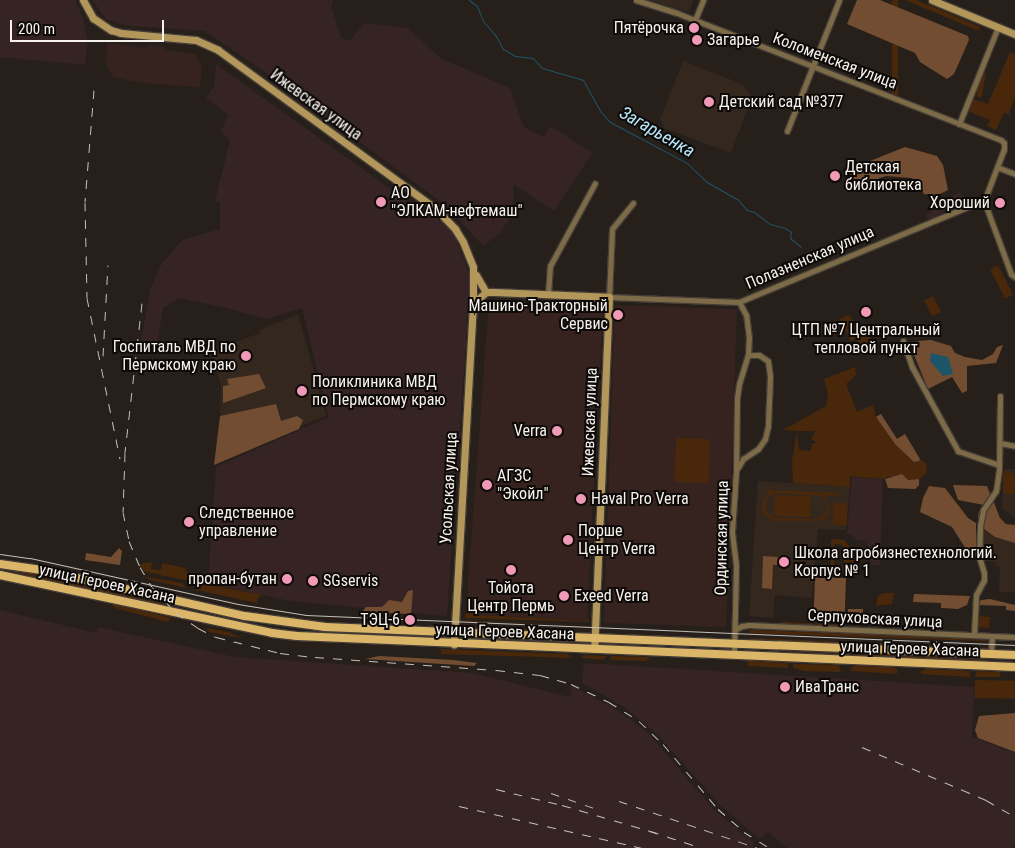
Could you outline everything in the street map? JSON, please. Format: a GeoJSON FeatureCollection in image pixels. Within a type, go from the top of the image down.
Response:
{"type":"FeatureCollection","features":[{"type":"Feature","properties":{"kind":"main road","name":"улица Героев Хасана"},"geometry":{"type":"LineString","coordinates":[[0,564],[42,570],[273,621],[325,627],[1015,655]]}},
{"type":"Feature","properties":{"kind":"main road","name":"улица Героев Хасана"},"geometry":{"type":"LineString","coordinates":[[0,575],[272,633],[323,638],[1015,667]]}},
{"type":"Feature","properties":{"kind":"street","name":"Ижевская улица"},"geometry":{"type":"LineString","coordinates":[[83,0],[93,18],[111,30],[121,33],[196,40],[218,50],[436,209],[459,235],[473,267],[473,303]]}},
{"type":"Feature","properties":{"kind":"street","name":"Коломенская улица"},"geometry":{"type":"LineString","coordinates":[[636,0],[695,20],[1002,141],[1005,146],[998,165]]}},
{"type":"Feature","properties":{"kind":"street"},"geometry":{"type":"LineString","coordinates":[[695,20],[703,0]]}},
{"type":"Feature","properties":{"kind":"street"},"geometry":{"type":"LineString","coordinates":[[787,131],[838,0]]}},
{"type":"Feature","properties":{"kind":"street"},"geometry":{"type":"LineString","coordinates":[[932,0],[1015,34]]}},
{"type":"Feature","properties":{"kind":"street"},"geometry":{"type":"LineString","coordinates":[[959,124],[998,27]]}},
{"type":"Feature","properties":{"kind":"street"},"geometry":{"type":"LineString","coordinates":[[1015,174],[998,165],[984,200],[986,212],[1011,274],[1015,277]]}},
{"type":"Feature","properties":{"kind":"street"},"geometry":{"type":"LineString","coordinates":[[548,294],[550,266],[595,183]]}},
{"type":"Feature","properties":{"kind":"street","name":"Полазненская улица"},"geometry":{"type":"LineString","coordinates":[[486,292],[739,302],[984,200]]}},
{"type":"Feature","properties":{"kind":"street","name":"Ижевская улица"},"geometry":{"type":"LineString","coordinates":[[594,649],[612,229],[633,203]]}},
{"type":"Feature","properties":{"kind":"street"},"geometry":{"type":"LineString","coordinates":[[473,267],[477,280],[486,292],[473,303]]}},
{"type":"Feature","properties":{"kind":"street"},"geometry":{"type":"LineString","coordinates":[[736,471],[737,398],[739,384],[748,355],[749,326],[739,302]]}},
{"type":"Feature","properties":{"kind":"street","name":"Усольская улица"},"geometry":{"type":"LineString","coordinates":[[454,644],[473,303]]}},
{"type":"Feature","properties":{"kind":"street"},"geometry":{"type":"LineString","coordinates":[[903,341],[912,367],[958,451],[999,465]]}},
{"type":"Feature","properties":{"kind":"street","name":"Ординская улица"},"geometry":{"type":"LineString","coordinates":[[734,655],[736,566],[732,532],[736,471],[743,459],[758,449],[765,439],[768,426],[770,376],[768,361],[760,355],[748,355]]}},
{"type":"Feature","properties":{"kind":"street"},"geometry":{"type":"LineString","coordinates":[[974,636],[976,595],[984,578],[979,556],[980,526],[983,510],[996,491],[999,465],[1000,396]]}},
{"type":"Feature","properties":{"kind":"street"},"geometry":{"type":"LineString","coordinates":[[1000,443],[1015,446]]}},
{"type":"Feature","properties":{"kind":"street","name":"Серпуховская улица"},"geometry":{"type":"LineString","coordinates":[[736,629],[749,625],[1015,637]]}},
{"type":"Feature","properties":{"kind":"street"},"geometry":{"type":"LineString","coordinates":[[991,654],[992,636]]}},
{"type":"Feature","properties":{"kind":"shaded area"},"geometry":{"type":"Polygon","coordinates":[[[0,0],[75,0],[83,18],[88,41],[85,65],[0,57],[0,0]]]}},
{"type":"Feature","properties":{"kind":"shaded area"},"geometry":{"type":"Polygon","coordinates":[[[92,0],[333,0],[331,6],[341,38],[350,41],[364,23],[408,28],[440,58],[510,88],[523,126],[543,137],[551,126],[592,153],[554,211],[513,184],[514,194],[510,218],[500,233],[483,246],[448,207],[286,88],[286,86],[205,31],[129,26],[106,19],[92,0]]]}},
{"type":"Feature","properties":{"kind":"shaded area"},"geometry":{"type":"Polygon","coordinates":[[[650,0],[693,0],[689,12],[650,0]]]}},
{"type":"Feature","properties":{"kind":"shaded area"},"geometry":{"type":"Polygon","coordinates":[[[857,0],[880,0],[968,36],[969,40],[954,74],[947,79],[920,62],[915,53],[847,24],[857,0]]]}},
{"type":"Feature","properties":{"kind":"shaded area"},"geometry":{"type":"Polygon","coordinates":[[[892,0],[898,0],[898,100],[892,100],[892,0]]]}},
{"type":"Feature","properties":{"kind":"shaded area"},"geometry":{"type":"Polygon","coordinates":[[[905,0],[916,0],[943,11],[980,27],[979,31],[905,0]]]}},
{"type":"Feature","properties":{"kind":"shaded area"},"geometry":{"type":"Polygon","coordinates":[[[107,43],[147,48],[148,45],[165,47],[165,50],[195,54],[202,68],[200,87],[142,83],[113,77],[106,65],[107,43]]]}},
{"type":"Feature","properties":{"kind":"shaded area"},"geometry":{"type":"Polygon","coordinates":[[[1010,52],[1015,54],[1015,97],[1009,112],[1011,115],[1004,113],[996,130],[987,126],[990,120],[968,111],[973,99],[988,104],[1010,52]]]}},
{"type":"Feature","properties":{"kind":"shaded area","name":"Детский сад №377"},"geometry":{"type":"Polygon","coordinates":[[[683,61],[742,84],[752,97],[731,153],[664,128],[660,119],[683,61]]]}},
{"type":"Feature","properties":{"kind":"shaded area"},"geometry":{"type":"Polygon","coordinates":[[[216,64],[410,203],[446,223],[455,237],[470,275],[447,616],[290,601],[208,583],[216,467],[329,417],[302,308],[266,319],[179,298],[163,308],[157,345],[141,343],[150,290],[161,265],[182,240],[220,229],[220,202],[215,201],[230,141],[221,131],[228,115],[206,98],[214,87],[216,64]]]}},
{"type":"Feature","properties":{"kind":"shaded area"},"geometry":{"type":"Polygon","coordinates":[[[981,73],[986,74],[981,98],[976,97],[981,73]]]}},
{"type":"Feature","properties":{"kind":"shaded area"},"geometry":{"type":"Polygon","coordinates":[[[905,147],[937,156],[943,165],[948,190],[936,196],[924,194],[912,178],[886,176],[852,188],[848,181],[855,167],[905,147]]]}},
{"type":"Feature","properties":{"kind":"shaded area"},"geometry":{"type":"Polygon","coordinates":[[[960,192],[964,198],[930,221],[926,215],[960,192]]]}},
{"type":"Feature","properties":{"kind":"shaded area"},"geometry":{"type":"Polygon","coordinates":[[[998,265],[1013,294],[1005,298],[990,269],[998,265]]]}},
{"type":"Feature","properties":{"kind":"shaded area"},"geometry":{"type":"Polygon","coordinates":[[[933,296],[941,312],[932,317],[924,301],[933,296]]]}},
{"type":"Feature","properties":{"kind":"shaded area"},"geometry":{"type":"Polygon","coordinates":[[[489,301],[603,304],[587,621],[477,615],[473,612],[466,612],[489,301]]]}},
{"type":"Feature","properties":{"kind":"shaded area"},"geometry":{"type":"Polygon","coordinates":[[[615,305],[737,309],[726,627],[604,623],[615,305]]]}},
{"type":"Feature","properties":{"kind":"shaded area"},"geometry":{"type":"Polygon","coordinates":[[[298,314],[326,416],[276,436],[220,423],[221,385],[211,351],[260,333],[260,330],[298,314]]]}},
{"type":"Feature","properties":{"kind":"shaded area"},"geometry":{"type":"Polygon","coordinates":[[[849,315],[861,334],[867,332],[873,344],[861,350],[856,339],[851,341],[840,319],[849,315]]]}},
{"type":"Feature","properties":{"kind":"shaded area"},"geometry":{"type":"Polygon","coordinates":[[[931,340],[951,346],[955,353],[965,357],[982,360],[993,354],[997,347],[1003,345],[996,363],[967,366],[967,391],[962,393],[952,377],[928,389],[912,350],[918,341],[931,340]]]}},
{"type":"Feature","properties":{"kind":"shaded area"},"geometry":{"type":"Polygon","coordinates":[[[855,367],[856,375],[846,384],[857,412],[873,405],[876,417],[895,444],[919,461],[920,459],[927,464],[926,474],[919,479],[908,480],[888,476],[885,479],[850,476],[850,487],[793,483],[792,461],[797,431],[783,430],[826,406],[828,394],[824,379],[855,367]],[[797,431],[799,450],[810,451],[813,443],[817,443],[811,439],[815,431],[797,431]]]}},
{"type":"Feature","properties":{"kind":"shaded area"},"geometry":{"type":"Polygon","coordinates":[[[259,374],[266,388],[223,403],[223,386],[229,385],[227,379],[259,374]]]}},
{"type":"Feature","properties":{"kind":"shaded area"},"geometry":{"type":"Polygon","coordinates":[[[276,404],[281,421],[297,416],[303,420],[299,429],[214,465],[220,416],[276,404]]]}},
{"type":"Feature","properties":{"kind":"shaded area"},"geometry":{"type":"Polygon","coordinates":[[[881,414],[897,439],[905,434],[920,459],[919,461],[914,462],[895,444],[876,417],[881,414]]]}},
{"type":"Feature","properties":{"kind":"shaded area"},"geometry":{"type":"Polygon","coordinates":[[[676,438],[710,439],[708,483],[674,482],[676,438]]]}},
{"type":"Feature","properties":{"kind":"shaded area"},"geometry":{"type":"Polygon","coordinates":[[[1004,469],[1015,469],[1015,518],[1002,508],[1004,469]]]}},
{"type":"Feature","properties":{"kind":"shaded area"},"geometry":{"type":"Polygon","coordinates":[[[1003,473],[1015,473],[1015,494],[1003,494],[1003,473]]]}},
{"type":"Feature","properties":{"kind":"shaded area"},"geometry":{"type":"Polygon","coordinates":[[[902,474],[908,480],[919,479],[919,485],[915,489],[888,488],[885,479],[902,474]]]}},
{"type":"Feature","properties":{"kind":"shaded area"},"geometry":{"type":"Polygon","coordinates":[[[852,477],[883,479],[880,565],[871,565],[867,541],[857,540],[852,535],[847,534],[852,477]]]}},
{"type":"Feature","properties":{"kind":"shaded area","name":"Школа агробизнестехнологий. Корпус № 1"},"geometry":{"type":"Polygon","coordinates":[[[758,481],[850,487],[846,530],[818,529],[812,598],[775,595],[773,618],[749,616],[758,481]]]}},
{"type":"Feature","properties":{"kind":"shaded area"},"geometry":{"type":"Polygon","coordinates":[[[953,485],[987,486],[990,494],[984,505],[958,500],[953,485]]]}},
{"type":"Feature","properties":{"kind":"shaded area"},"geometry":{"type":"Polygon","coordinates":[[[929,486],[945,488],[968,518],[976,523],[976,556],[971,557],[952,527],[920,512],[923,498],[929,486]]]}},
{"type":"Feature","properties":{"kind":"shaded area"},"geometry":{"type":"Polygon","coordinates":[[[766,490],[839,493],[839,496],[825,495],[830,507],[828,516],[821,521],[775,521],[766,516],[762,510],[762,502],[768,493],[766,490]],[[776,493],[768,497],[765,505],[768,514],[775,518],[815,519],[820,518],[827,511],[827,502],[821,496],[776,493]]]}},
{"type":"Feature","properties":{"kind":"shaded area"},"geometry":{"type":"Polygon","coordinates":[[[775,495],[811,496],[810,517],[774,516],[775,495]]]}},
{"type":"Feature","properties":{"kind":"shaded area"},"geometry":{"type":"Polygon","coordinates":[[[993,500],[1000,518],[1006,524],[1015,525],[1015,543],[995,537],[983,528],[978,517],[979,511],[993,500]]]}},
{"type":"Feature","properties":{"kind":"shaded area"},"geometry":{"type":"Polygon","coordinates":[[[833,503],[847,503],[847,525],[833,525],[833,503]]]}},
{"type":"Feature","properties":{"kind":"shaded area"},"geometry":{"type":"Polygon","coordinates":[[[982,523],[1015,527],[1015,592],[999,592],[1000,566],[996,566],[996,562],[982,561],[981,559],[982,523]]]}},
{"type":"Feature","properties":{"kind":"shaded area"},"geometry":{"type":"Polygon","coordinates":[[[831,539],[844,540],[855,553],[854,563],[845,573],[830,573],[831,559],[834,559],[834,567],[843,567],[844,560],[852,560],[853,553],[843,552],[843,545],[834,544],[834,552],[831,552],[831,539]]]}},
{"type":"Feature","properties":{"kind":"shaded area"},"geometry":{"type":"Polygon","coordinates":[[[119,548],[122,551],[120,565],[85,560],[86,553],[111,557],[119,548]]]}},
{"type":"Feature","properties":{"kind":"shaded area"},"geometry":{"type":"Polygon","coordinates":[[[763,556],[778,557],[777,565],[773,565],[772,589],[762,588],[763,556]]]}},
{"type":"Feature","properties":{"kind":"shaded area"},"geometry":{"type":"Polygon","coordinates":[[[152,562],[151,569],[161,570],[162,563],[185,568],[188,579],[184,580],[143,571],[140,564],[152,562]]]}},
{"type":"Feature","properties":{"kind":"shaded area"},"geometry":{"type":"Polygon","coordinates":[[[0,567],[166,604],[168,607],[0,569],[0,567]]]}},
{"type":"Feature","properties":{"kind":"shaded area"},"geometry":{"type":"Polygon","coordinates":[[[146,577],[182,583],[186,588],[147,579],[146,577]]]}},
{"type":"Feature","properties":{"kind":"shaded area"},"geometry":{"type":"Polygon","coordinates":[[[815,577],[846,578],[844,622],[813,621],[815,577]]]}},
{"type":"Feature","properties":{"kind":"shaded area"},"geometry":{"type":"Polygon","coordinates":[[[197,583],[262,595],[258,598],[257,603],[196,590],[197,583]]]}},
{"type":"Feature","properties":{"kind":"shaded area"},"geometry":{"type":"Polygon","coordinates":[[[413,590],[411,614],[362,612],[366,607],[382,607],[389,600],[402,602],[408,591],[413,590]]]}},
{"type":"Feature","properties":{"kind":"shaded area"},"geometry":{"type":"Polygon","coordinates":[[[883,593],[894,593],[892,604],[876,606],[878,596],[883,593]]]}},
{"type":"Feature","properties":{"kind":"shaded area"},"geometry":{"type":"Polygon","coordinates":[[[914,594],[970,596],[967,605],[958,609],[941,608],[941,603],[913,602],[914,594]]]}},
{"type":"Feature","properties":{"kind":"shaded area"},"geometry":{"type":"Polygon","coordinates":[[[990,599],[1015,605],[1015,611],[1006,610],[1006,606],[978,605],[981,600],[990,599]]]}},
{"type":"Feature","properties":{"kind":"shaded area"},"geometry":{"type":"Polygon","coordinates":[[[111,603],[171,618],[168,622],[115,608],[111,603]]]}},
{"type":"Feature","properties":{"kind":"shaded area"},"geometry":{"type":"Polygon","coordinates":[[[848,609],[863,609],[863,622],[848,622],[848,609]]]}},
{"type":"Feature","properties":{"kind":"shaded area"},"geometry":{"type":"Polygon","coordinates":[[[0,610],[96,633],[98,627],[235,657],[472,673],[570,697],[572,686],[617,710],[648,733],[715,811],[754,843],[752,848],[0,848],[0,610]]]}},
{"type":"Feature","properties":{"kind":"shaded area"},"geometry":{"type":"Polygon","coordinates":[[[466,612],[473,612],[476,615],[587,621],[588,617],[589,622],[465,618],[466,612]]]}},
{"type":"Feature","properties":{"kind":"shaded area"},"geometry":{"type":"Polygon","coordinates":[[[869,614],[892,615],[892,620],[869,619],[869,614]]]}},
{"type":"Feature","properties":{"kind":"shaded area"},"geometry":{"type":"Polygon","coordinates":[[[913,616],[931,617],[931,625],[913,624],[913,616]]]}},
{"type":"Feature","properties":{"kind":"shaded area"},"geometry":{"type":"Polygon","coordinates":[[[977,616],[990,617],[989,628],[976,627],[977,616]]]}},
{"type":"Feature","properties":{"kind":"shaded area"},"geometry":{"type":"Polygon","coordinates":[[[458,620],[589,625],[459,621],[458,620]]]}},
{"type":"Feature","properties":{"kind":"shaded area"},"geometry":{"type":"Polygon","coordinates":[[[781,622],[844,625],[842,627],[781,625],[781,622]]]}},
{"type":"Feature","properties":{"kind":"shaded area"},"geometry":{"type":"Polygon","coordinates":[[[461,626],[565,630],[467,628],[461,626]]]}},
{"type":"Feature","properties":{"kind":"shaded area"},"geometry":{"type":"Polygon","coordinates":[[[206,628],[229,632],[240,638],[209,632],[206,628]]]}},
{"type":"Feature","properties":{"kind":"shaded area"},"geometry":{"type":"Polygon","coordinates":[[[750,630],[987,638],[987,641],[750,633],[750,630]]]}},
{"type":"Feature","properties":{"kind":"shaded area"},"geometry":{"type":"Polygon","coordinates":[[[465,638],[583,643],[464,640],[465,638]]]}},
{"type":"Feature","properties":{"kind":"shaded area"},"geometry":{"type":"Polygon","coordinates":[[[750,638],[987,647],[751,640],[750,638]]]}},
{"type":"Feature","properties":{"kind":"shaded area"},"geometry":{"type":"Polygon","coordinates":[[[611,644],[717,650],[717,651],[611,644]]]}},
{"type":"Feature","properties":{"kind":"shaded area"},"geometry":{"type":"Polygon","coordinates":[[[441,649],[568,654],[572,658],[441,654],[441,649]]]}},
{"type":"Feature","properties":{"kind":"shaded area"},"geometry":{"type":"Polygon","coordinates":[[[749,650],[844,653],[1000,660],[958,660],[749,650]]]}},
{"type":"Feature","properties":{"kind":"shaded area"},"geometry":{"type":"Polygon","coordinates":[[[583,655],[607,656],[604,660],[581,658],[583,655]]]}},
{"type":"Feature","properties":{"kind":"shaded area"},"geometry":{"type":"Polygon","coordinates":[[[379,656],[477,663],[474,666],[365,659],[379,656]]]}},
{"type":"Feature","properties":{"kind":"shaded area"},"geometry":{"type":"Polygon","coordinates":[[[611,656],[649,658],[646,661],[610,660],[611,656]]]}},
{"type":"Feature","properties":{"kind":"shaded area"},"geometry":{"type":"Polygon","coordinates":[[[748,661],[788,663],[788,668],[748,666],[748,661]]]}},
{"type":"Feature","properties":{"kind":"shaded area"},"geometry":{"type":"Polygon","coordinates":[[[584,663],[974,687],[972,737],[1015,753],[1015,843],[1012,848],[788,848],[768,832],[759,839],[720,805],[656,733],[624,707],[582,683],[584,663]]]}},
{"type":"Feature","properties":{"kind":"shaded area"},"geometry":{"type":"Polygon","coordinates":[[[793,664],[839,665],[841,672],[805,671],[793,668],[793,664]]]}},
{"type":"Feature","properties":{"kind":"shaded area"},"geometry":{"type":"Polygon","coordinates":[[[853,666],[893,667],[897,669],[897,674],[850,671],[853,666]]]}},
{"type":"Feature","properties":{"kind":"shaded area"},"geometry":{"type":"Polygon","coordinates":[[[926,669],[969,671],[971,677],[921,674],[921,671],[926,669]]]}},
{"type":"Feature","properties":{"kind":"shaded area"},"geometry":{"type":"Polygon","coordinates":[[[977,671],[1000,672],[1000,677],[975,677],[977,671]]]}},
{"type":"Feature","properties":{"kind":"shaded area"},"geometry":{"type":"Polygon","coordinates":[[[975,680],[1015,681],[1015,699],[975,698],[975,680]]]}},
{"type":"Feature","properties":{"kind":"shaded area"},"geometry":{"type":"Polygon","coordinates":[[[1015,713],[1015,752],[978,738],[975,730],[979,716],[1015,713]]]}},
{"type":"Feature","properties":{"kind":"water"},"geometry":{"type":"Polygon","coordinates":[[[931,353],[948,357],[953,374],[943,376],[930,361],[931,353]]]}},
{"type":"Feature","properties":{"kind":"waterway","name":"Загарьенка"},"geometry":{"type":"LineString","coordinates":[[469,0],[477,6],[483,21],[496,36],[503,49],[515,56],[533,58],[542,68],[583,80],[600,111],[610,122],[687,163],[707,182],[737,199],[747,210],[754,212],[770,224],[785,228],[791,232],[790,238],[801,247]]}},
{"type":"Feature","properties":{"kind":"tram line"},"geometry":{"type":"LineString","coordinates":[[0,554],[30,558],[238,604],[306,615],[1015,645]]}},
{"type":"Feature","properties":{"kind":"railway"},"geometry":{"type":"LineString","coordinates":[[94,90],[85,202],[87,298],[120,459]]}},
{"type":"Feature","properties":{"kind":"railway"},"geometry":{"type":"LineString","coordinates":[[103,356],[108,265]]}},
{"type":"Feature","properties":{"kind":"railway"},"geometry":{"type":"LineString","coordinates":[[142,303],[125,453],[123,512],[129,541],[140,567],[152,587],[176,613],[198,628],[216,637],[280,653],[496,670],[540,675],[571,684],[609,702],[639,721],[663,744],[718,809],[744,832],[770,848]]}},
{"type":"Feature","properties":{"kind":"railway"},"geometry":{"type":"LineString","coordinates":[[862,747],[986,800],[1015,817]]}},
{"type":"Feature","properties":{"kind":"railway"},"geometry":{"type":"LineString","coordinates":[[496,789],[562,805],[657,833]]}},
{"type":"Feature","properties":{"kind":"railway"},"geometry":{"type":"LineString","coordinates":[[551,793],[597,809]]}},
{"type":"Feature","properties":{"kind":"railway"},"geometry":{"type":"LineString","coordinates":[[619,801],[758,848]]}},
{"type":"Feature","properties":{"kind":"railway"},"geometry":{"type":"LineString","coordinates":[[459,806],[643,848]]}},
{"type":"Feature","properties":{"kind":"railway"},"geometry":{"type":"LineString","coordinates":[[650,831],[702,848]]}},
{"type":"Feature","properties":{"kind":"place","name":"Пятёрочка"},"geometry":{"type":"Point","coordinates":[694,28]}},
{"type":"Feature","properties":{"kind":"place","name":"Загарье"},"geometry":{"type":"Point","coordinates":[697,40]}},
{"type":"Feature","properties":{"kind":"place","name":"Детский сад №377"},"geometry":{"type":"Point","coordinates":[709,102]}},
{"type":"Feature","properties":{"kind":"place","name":"Детская библиотека"},"geometry":{"type":"Point","coordinates":[835,176]}},
{"type":"Feature","properties":{"kind":"place","name":"АО \"ЭЛКАМ-нефтемаш\""},"geometry":{"type":"Point","coordinates":[381,202]}},
{"type":"Feature","properties":{"kind":"place","name":"Хороший"},"geometry":{"type":"Point","coordinates":[1000,203]}},
{"type":"Feature","properties":{"kind":"place","name":"ЦТП №7 Центральный тепловой пункт"},"geometry":{"type":"Point","coordinates":[866,312]}},
{"type":"Feature","properties":{"kind":"place","name":"Машино-Тракторный Сервис"},"geometry":{"type":"Point","coordinates":[618,315]}},
{"type":"Feature","properties":{"kind":"place","name":"Госпиталь МВД по Пермскому краю"},"geometry":{"type":"Point","coordinates":[246,356]}},
{"type":"Feature","properties":{"kind":"place","name":"Поликлиника МВД по Пермскому краю"},"geometry":{"type":"Point","coordinates":[302,391]}},
{"type":"Feature","properties":{"kind":"place","name":"Verra"},"geometry":{"type":"Point","coordinates":[557,431]}},
{"type":"Feature","properties":{"kind":"place","name":"АГЗС \"Экойл\""},"geometry":{"type":"Point","coordinates":[487,485]}},
{"type":"Feature","properties":{"kind":"place","name":"Haval Pro Verra"},"geometry":{"type":"Point","coordinates":[581,499]}},
{"type":"Feature","properties":{"kind":"place","name":"Следственное управление"},"geometry":{"type":"Point","coordinates":[189,522]}},
{"type":"Feature","properties":{"kind":"place","name":"Порше Центр Verra"},"geometry":{"type":"Point","coordinates":[568,540]}},
{"type":"Feature","properties":{"kind":"place","name":"Школа агробизнестехнологий. Корпус № 1"},"geometry":{"type":"Point","coordinates":[784,562]}},
{"type":"Feature","properties":{"kind":"place","name":"Тойота Центр Пермь"},"geometry":{"type":"Point","coordinates":[511,570]}},
{"type":"Feature","properties":{"kind":"place","name":"пропан-бутан"},"geometry":{"type":"Point","coordinates":[287,579]}},
{"type":"Feature","properties":{"kind":"place","name":"SGservis"},"geometry":{"type":"Point","coordinates":[313,581]}},
{"type":"Feature","properties":{"kind":"place","name":"Exeed Verra"},"geometry":{"type":"Point","coordinates":[564,596]}},
{"type":"Feature","properties":{"kind":"place","name":"ТЭЦ-6"},"geometry":{"type":"Point","coordinates":[410,620]}},
{"type":"Feature","properties":{"kind":"place","name":"ИваТранс"},"geometry":{"type":"Point","coordinates":[785,687]}}]}
